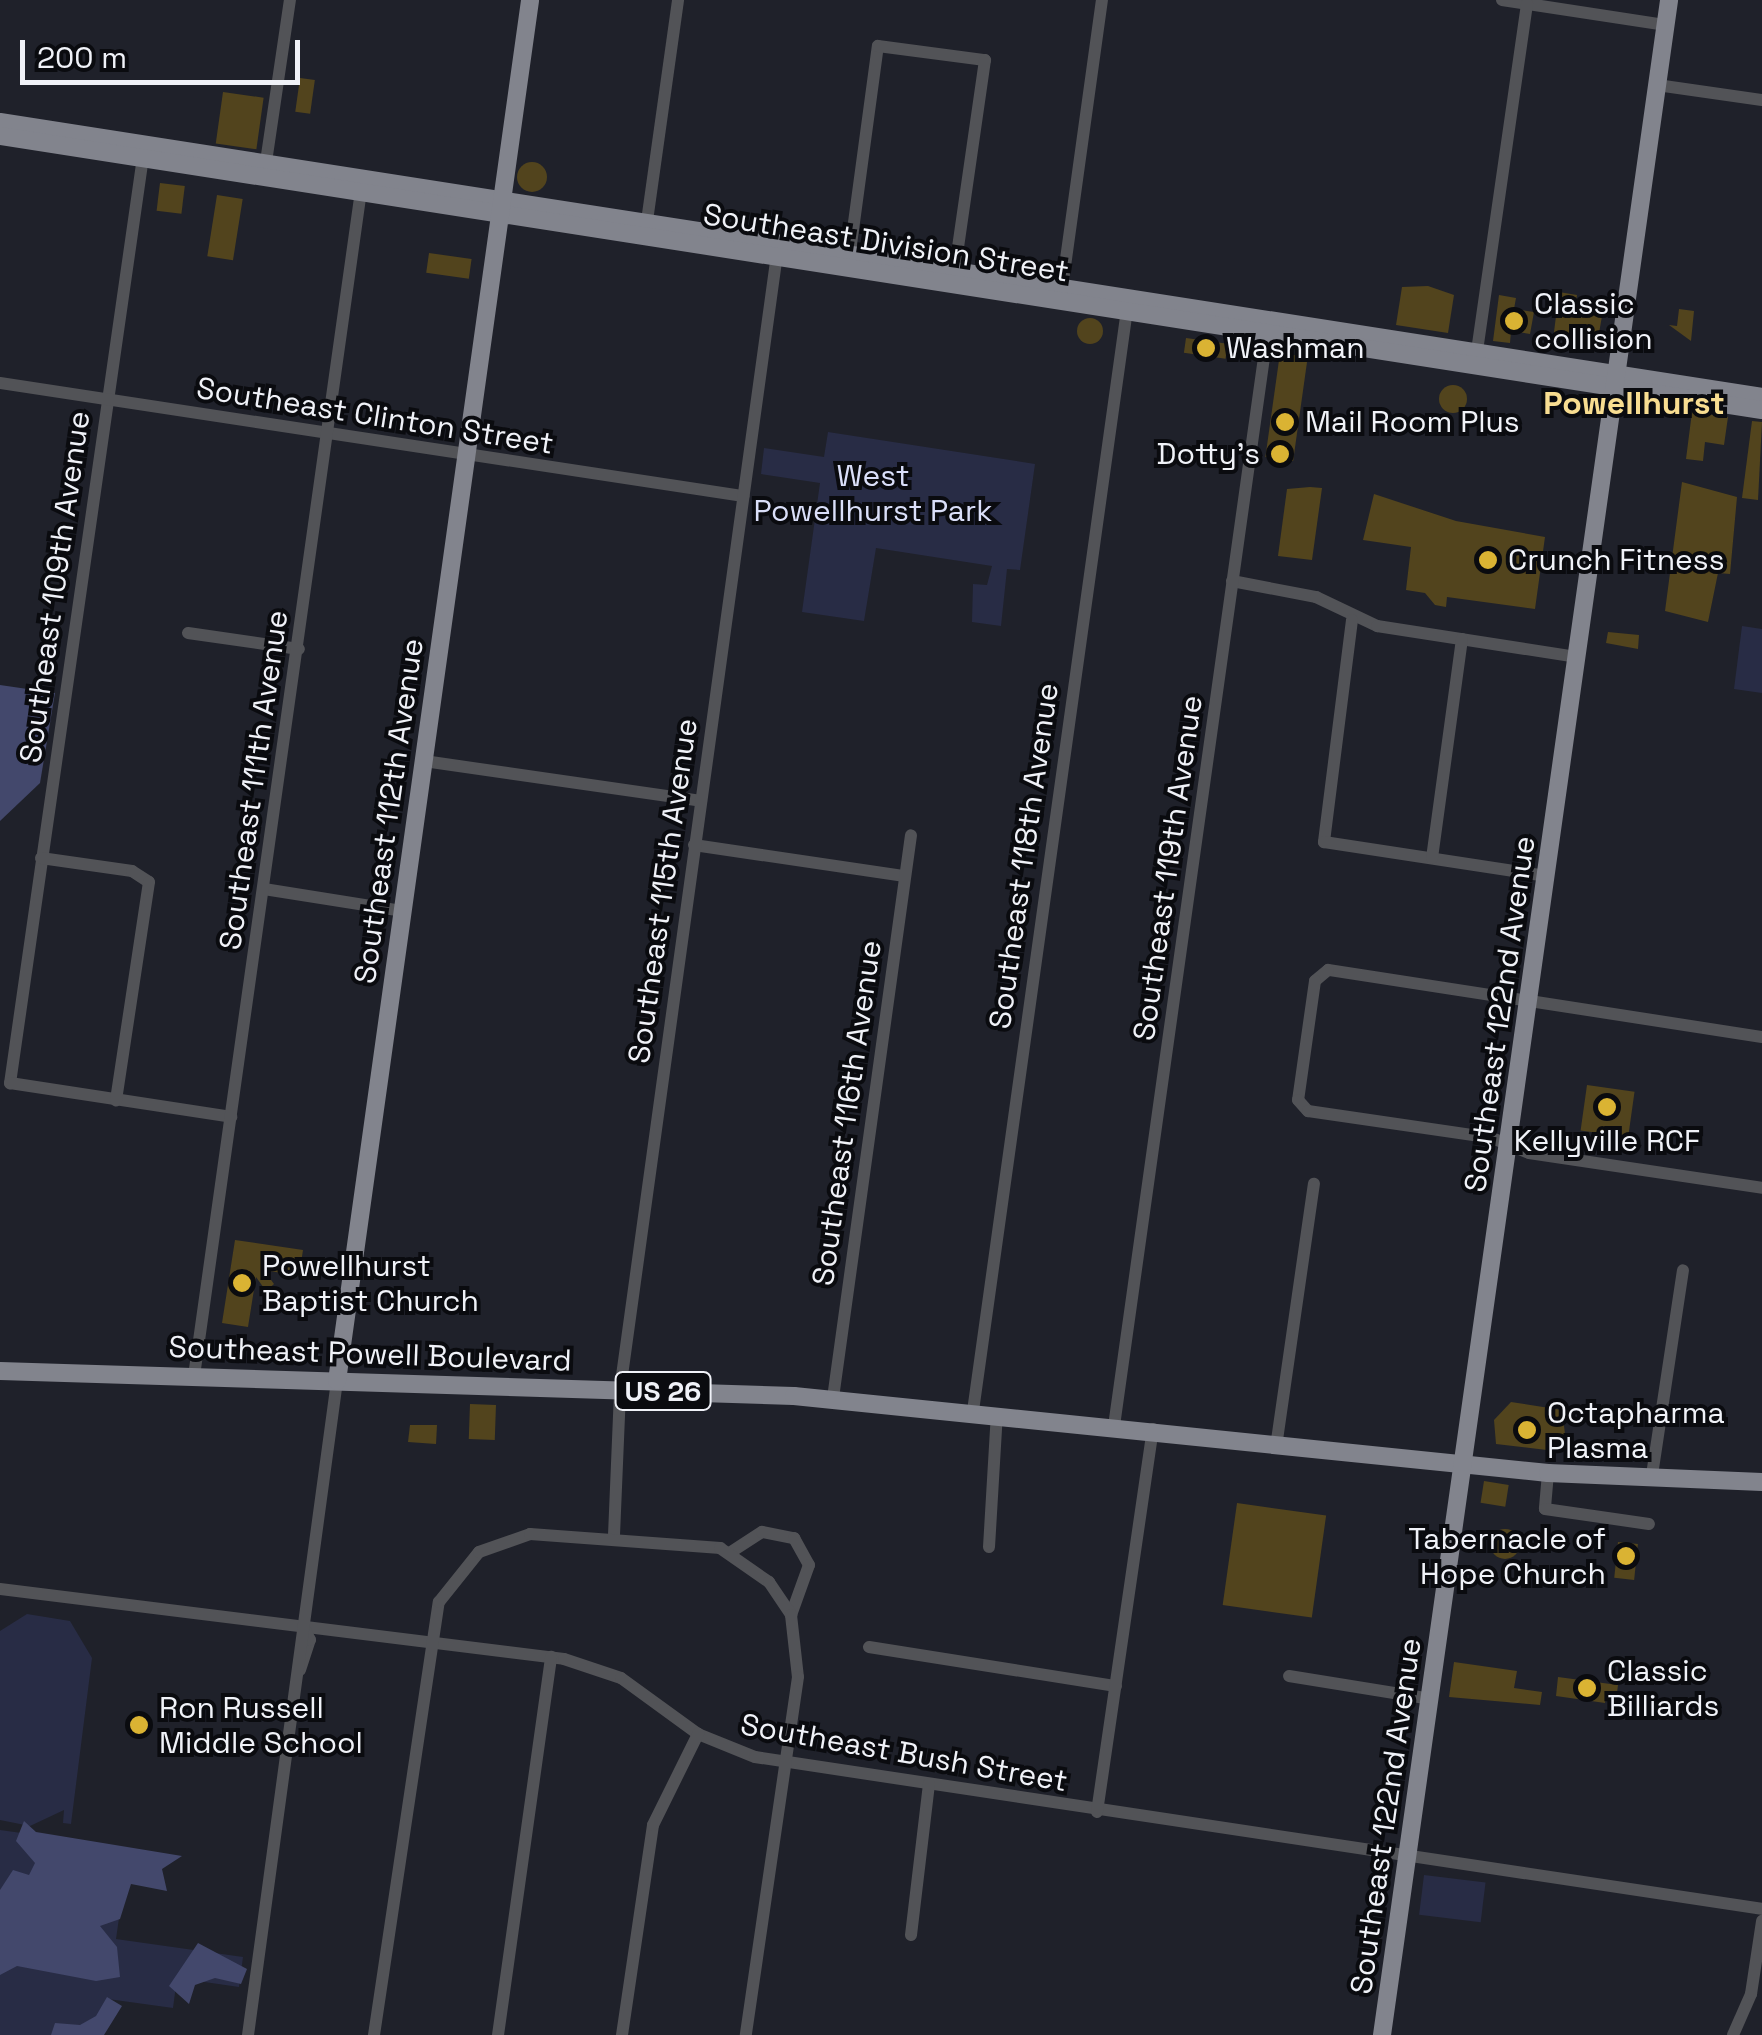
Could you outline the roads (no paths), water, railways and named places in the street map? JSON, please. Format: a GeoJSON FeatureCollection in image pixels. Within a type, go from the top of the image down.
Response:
{"type":"FeatureCollection","features":[{"type":"Feature","properties":{"kind":"main road","name":"Southeast 112th Avenue"},"geometry":{"type":"LineString","coordinates":[[337,1380],[530,0]]}},
{"type":"Feature","properties":{"kind":"main road","name":"Southeast 122nd Avenue"},"geometry":{"type":"LineString","coordinates":[[1382,2035],[1670,0]]}},
{"type":"Feature","properties":{"kind":"main road","name":"Southeast Division Street"},"geometry":{"type":"LineString","coordinates":[[0,122],[266,162],[777,254],[1234,312],[1268,324]]}},
{"type":"Feature","properties":{"kind":"main road","name":"Southeast Division Street"},"geometry":{"type":"LineString","coordinates":[[0,136],[361,190],[647,221],[955,268],[1127,309],[1183,318],[1268,324],[1476,357],[1762,410]]}},
{"type":"Feature","properties":{"kind":"main road"},"geometry":{"type":"LineString","coordinates":[[143,158],[161,147]]}},
{"type":"Feature","properties":{"kind":"main road"},"geometry":{"type":"LineString","coordinates":[[205,168],[260,170],[266,162]]}},
{"type":"Feature","properties":{"kind":"main road"},"geometry":{"type":"LineString","coordinates":[[1183,318],[1234,312]]}},
{"type":"Feature","properties":{"kind":"main road","name":"Southeast Division Street"},"geometry":{"type":"LineString","coordinates":[[1616,380],[1762,397]]}},
{"type":"Feature","properties":{"kind":"main road","name":"Southeast Powell Boulevard"},"geometry":{"type":"LineString","coordinates":[[0,1371],[833,1398],[1466,1459],[1762,1482]]}},
{"type":"Feature","properties":{"kind":"main road","name":"Southeast Powell Boulevard"},"geometry":{"type":"LineString","coordinates":[[1466,1459],[1548,1473],[1652,1474]]}},
{"type":"Feature","properties":{"kind":"street"},"geometry":{"type":"LineString","coordinates":[[266,162],[290,0]]}},
{"type":"Feature","properties":{"kind":"street"},"geometry":{"type":"LineString","coordinates":[[647,221],[678,0]]}},
{"type":"Feature","properties":{"kind":"street"},"geometry":{"type":"LineString","coordinates":[[1061,292],[1102,0]]}},
{"type":"Feature","properties":{"kind":"street"},"geometry":{"type":"LineString","coordinates":[[1502,0],[1666,25]]}},
{"type":"Feature","properties":{"kind":"street"},"geometry":{"type":"LineString","coordinates":[[1476,357],[1528,4]]}},
{"type":"Feature","properties":{"kind":"street"},"geometry":{"type":"LineString","coordinates":[[850,252],[878,46],[985,60],[955,268]]}},
{"type":"Feature","properties":{"kind":"street"},"geometry":{"type":"LineString","coordinates":[[1658,85],[1762,100]]}},
{"type":"Feature","properties":{"kind":"street","name":"Southeast 109th Avenue"},"geometry":{"type":"LineString","coordinates":[[116,1101],[10,1083],[143,158]]}},
{"type":"Feature","properties":{"kind":"street","name":"Southeast 111th Avenue"},"geometry":{"type":"LineString","coordinates":[[194,1376],[361,190]]}},
{"type":"Feature","properties":{"kind":"street","name":"Southeast 115th Avenue"},"geometry":{"type":"LineString","coordinates":[[614,1535],[620,1390],[777,254]]}},
{"type":"Feature","properties":{"kind":"street","name":"Southeast 118th Avenue"},"geometry":{"type":"LineString","coordinates":[[973,1411],[1127,309]]}},
{"type":"Feature","properties":{"kind":"street","name":"Southeast 119th Avenue"},"geometry":{"type":"LineString","coordinates":[[1114,1426],[1268,324]]}},
{"type":"Feature","properties":{"kind":"street","name":"Southeast Clinton Street"},"geometry":{"type":"LineString","coordinates":[[0,383],[743,496]]}},
{"type":"Feature","properties":{"kind":"street"},"geometry":{"type":"LineString","coordinates":[[1232,581],[1316,597],[1352,620],[1578,656]]}},
{"type":"Feature","properties":{"kind":"street"},"geometry":{"type":"LineString","coordinates":[[1352,620],[1324,842],[1547,876]]}},
{"type":"Feature","properties":{"kind":"street"},"geometry":{"type":"LineString","coordinates":[[188,633],[299,649]]}},
{"type":"Feature","properties":{"kind":"street"},"geometry":{"type":"LineString","coordinates":[[1432,858],[1462,639]]}},
{"type":"Feature","properties":{"kind":"street"},"geometry":{"type":"LineString","coordinates":[[424,761],[700,801]]}},
{"type":"Feature","properties":{"kind":"street","name":"Southeast 116th Avenue"},"geometry":{"type":"LineString","coordinates":[[833,1398],[911,835]]}},
{"type":"Feature","properties":{"kind":"street"},"geometry":{"type":"LineString","coordinates":[[694,844],[905,876]]}},
{"type":"Feature","properties":{"kind":"street"},"geometry":{"type":"LineString","coordinates":[[41,858],[147,878],[116,1101],[231,1117]]}},
{"type":"Feature","properties":{"kind":"street"},"geometry":{"type":"LineString","coordinates":[[264,889],[403,910]]}},
{"type":"Feature","properties":{"kind":"street"},"geometry":{"type":"LineString","coordinates":[[1762,1037],[1319,972],[1300,1106],[1762,1188]]}},
{"type":"Feature","properties":{"kind":"street"},"geometry":{"type":"LineString","coordinates":[[1277,1440],[1314,1184]]}},
{"type":"Feature","properties":{"kind":"street"},"geometry":{"type":"LineString","coordinates":[[1652,1474],[1683,1270]]}},
{"type":"Feature","properties":{"kind":"street","name":"Southeast 112th Avenue"},"geometry":{"type":"LineString","coordinates":[[248,2035],[300,1670],[310,1640],[305,1630],[337,1380]]}},
{"type":"Feature","properties":{"kind":"street"},"geometry":{"type":"LineString","coordinates":[[990,1547],[997,1414]]}},
{"type":"Feature","properties":{"kind":"street"},"geometry":{"type":"LineString","coordinates":[[1097,1812],[1153,1430]]}},
{"type":"Feature","properties":{"kind":"street"},"geometry":{"type":"LineString","coordinates":[[1548,1473],[1545,1509],[1649,1524]]}},
{"type":"Feature","properties":{"kind":"street"},"geometry":{"type":"LineString","coordinates":[[731,1552],[762,1532],[794,1538],[809,1565],[791,1614]]}},
{"type":"Feature","properties":{"kind":"street"},"geometry":{"type":"LineString","coordinates":[[374,2035],[429,1647],[447,1584],[480,1552],[520,1535],[689,1540],[731,1552],[769,1582],[791,1614],[799,1655],[746,2035]]}},
{"type":"Feature","properties":{"kind":"street","name":"Southeast Bush Street"},"geometry":{"type":"LineString","coordinates":[[0,1588],[429,1647],[551,1657],[621,1678],[698,1734],[784,1762],[1407,1860],[1762,1909]]}},
{"type":"Feature","properties":{"kind":"street"},"geometry":{"type":"LineString","coordinates":[[869,1647],[1116,1686]]}},
{"type":"Feature","properties":{"kind":"street"},"geometry":{"type":"LineString","coordinates":[[498,2035],[551,1657]]}},
{"type":"Feature","properties":{"kind":"street"},"geometry":{"type":"LineString","coordinates":[[1289,1676],[1430,1700]]}},
{"type":"Feature","properties":{"kind":"street"},"geometry":{"type":"LineString","coordinates":[[622,2035],[653,1824],[698,1734]]}},
{"type":"Feature","properties":{"kind":"street"},"geometry":{"type":"LineString","coordinates":[[911,1935],[929,1784]]}},
{"type":"Feature","properties":{"kind":"street"},"geometry":{"type":"LineString","coordinates":[[1733,2035],[1753,1988],[1762,1921]]}},
{"type":"Feature","properties":{"kind":"place","name":"Classic collision"},"geometry":{"type":"Point","coordinates":[1514,321]}},
{"type":"Feature","properties":{"kind":"place","name":"Washman"},"geometry":{"type":"Point","coordinates":[1206,348]}},
{"type":"Feature","properties":{"kind":"place","name":"Mail Room Plus"},"geometry":{"type":"Point","coordinates":[1285,422]}},
{"type":"Feature","properties":{"kind":"place","name":"Dotty's"},"geometry":{"type":"Point","coordinates":[1280,454]}},
{"type":"Feature","properties":{"kind":"place","name":"Crunch Fitness"},"geometry":{"type":"Point","coordinates":[1488,560]}},
{"type":"Feature","properties":{"kind":"place","name":"Kellyville RCF"},"geometry":{"type":"Point","coordinates":[1607,1107]}},
{"type":"Feature","properties":{"kind":"place","name":"Powellhurst Baptist Church"},"geometry":{"type":"Point","coordinates":[242,1283]}},
{"type":"Feature","properties":{"kind":"place","name":"Octapharma Plasma"},"geometry":{"type":"Point","coordinates":[1527,1430]}},
{"type":"Feature","properties":{"kind":"place","name":"Tabernacle of Hope Church"},"geometry":{"type":"Point","coordinates":[1626,1556]}},
{"type":"Feature","properties":{"kind":"place","name":"Classic Billiards"},"geometry":{"type":"Point","coordinates":[1587,1688]}},
{"type":"Feature","properties":{"kind":"place","name":"Ron Russell Middle School"},"geometry":{"type":"Point","coordinates":[139,1725]}},
{"type":"Feature","properties":{"kind":"district","name":"Powellhurst"},"geometry":{"type":"Point","coordinates":[1634,403]}},
{"type":"Feature","properties":{"kind":"park label","name":"West Powellhurst Park"},"geometry":{"type":"Point","coordinates":[873,493]}}]}
